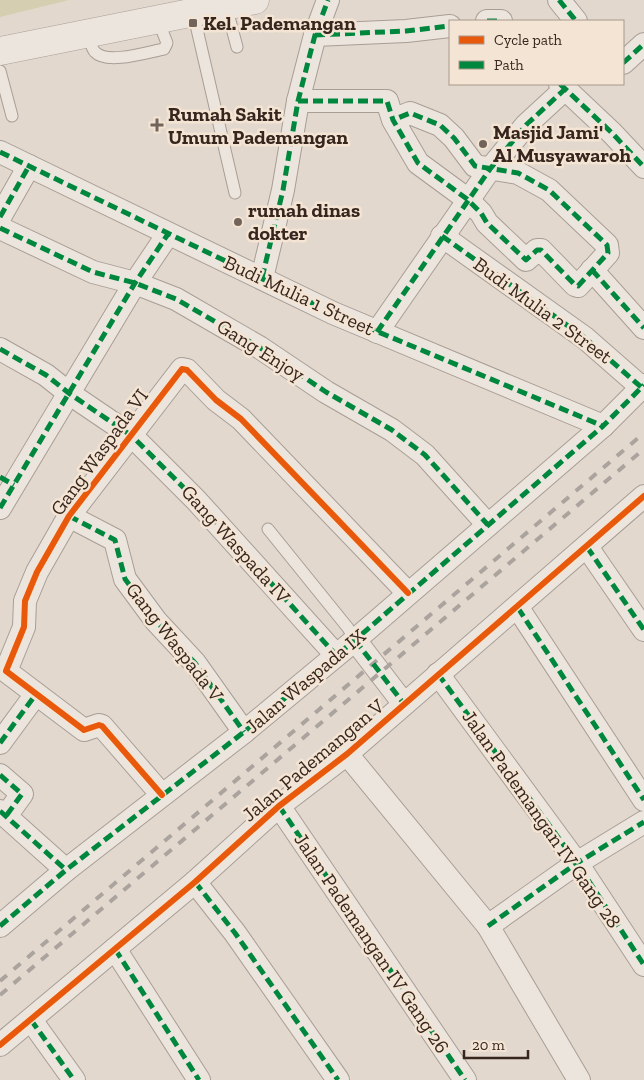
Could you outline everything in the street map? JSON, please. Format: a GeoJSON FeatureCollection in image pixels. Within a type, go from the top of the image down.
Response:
{"type":"FeatureCollection","features":[{"type":"Feature","properties":{"kind":"street"},"geometry":{"type":"LineString","coordinates":[[0,51],[255,0]]}},
{"type":"Feature","properties":{"kind":"street"},"geometry":{"type":"LineString","coordinates":[[262,278],[283,190],[298,101],[315,35],[328,0]]}},
{"type":"Feature","properties":{"kind":"street"},"geometry":{"type":"LineString","coordinates":[[559,0],[575,20]]}},
{"type":"Feature","properties":{"kind":"street"},"geometry":{"type":"LineString","coordinates":[[315,35],[406,31],[449,26]]}},
{"type":"Feature","properties":{"kind":"street"},"geometry":{"type":"LineString","coordinates":[[624,62],[644,44]]}},
{"type":"Feature","properties":{"kind":"street"},"geometry":{"type":"LineString","coordinates":[[377,332],[467,199],[526,125],[562,87],[612,133],[644,168]]}},
{"type":"Feature","properties":{"kind":"street"},"geometry":{"type":"LineString","coordinates":[[298,101],[385,100],[389,102],[393,120],[418,163],[467,199],[481,213],[487,223],[526,260],[537,250],[541,250],[577,286],[608,253],[608,248],[562,200],[518,174],[475,166],[454,138],[437,123],[410,113],[393,120]]}},
{"type":"Feature","properties":{"kind":"street","name":"Budi Mulia 1 Street"},"geometry":{"type":"LineString","coordinates":[[0,152],[168,234],[377,332],[603,426]]}},
{"type":"Feature","properties":{"kind":"street"},"geometry":{"type":"LineString","coordinates":[[0,217],[29,166]]}},
{"type":"Feature","properties":{"kind":"street","name":"Gang Enjoy"},"geometry":{"type":"LineString","coordinates":[[0,228],[93,272],[135,283],[176,299],[259,347],[326,392],[392,430],[425,455],[488,525]]}},
{"type":"Feature","properties":{"kind":"street"},"geometry":{"type":"LineString","coordinates":[[0,508],[7,481],[70,394],[135,283],[168,234]]}},
{"type":"Feature","properties":{"kind":"street","name":"Budi Mulia 2 Street"},"geometry":{"type":"LineString","coordinates":[[442,236],[585,338],[642,386]]}},
{"type":"Feature","properties":{"kind":"street"},"geometry":{"type":"LineString","coordinates":[[592,270],[644,328]]}},
{"type":"Feature","properties":{"kind":"street","name":"Gang Waspada IV"},"geometry":{"type":"LineString","coordinates":[[0,349],[46,375],[70,394],[132,436],[196,500],[336,655]]}},
{"type":"Feature","properties":{"kind":"street","name":"Gang Waspada VI"},"geometry":{"type":"LineString","coordinates":[[162,795],[102,726],[84,730],[6,671],[24,627],[25,601],[37,572],[70,516],[182,369],[187,370],[216,400],[241,419],[408,593]]}},
{"type":"Feature","properties":{"kind":"street","name":"Jalan Waspada IX"},"geometry":{"type":"LineString","coordinates":[[0,926],[66,870],[244,732],[355,640],[603,426],[642,386]]}},
{"type":"Feature","properties":{"kind":"street","name":"Jalan Pademangan V"},"geometry":{"type":"LineString","coordinates":[[0,1045],[195,882],[279,806],[347,754],[438,674],[518,608],[644,496]]}},
{"type":"Feature","properties":{"kind":"street","name":"Gang Waspada V"},"geometry":{"type":"LineString","coordinates":[[70,516],[115,540],[125,579],[156,621],[195,663],[244,732]]}},
{"type":"Feature","properties":{"kind":"street"},"geometry":{"type":"LineString","coordinates":[[586,547],[644,630]]}},
{"type":"Feature","properties":{"kind":"street"},"geometry":{"type":"LineString","coordinates":[[518,608],[644,800]]}},
{"type":"Feature","properties":{"kind":"street"},"geometry":{"type":"LineString","coordinates":[[355,640],[404,704]]}},
{"type":"Feature","properties":{"kind":"street","name":"Jalan Pademangan IV Gang 28"},"geometry":{"type":"LineString","coordinates":[[438,674],[577,863],[644,965]]}},
{"type":"Feature","properties":{"kind":"street"},"geometry":{"type":"LineString","coordinates":[[0,743],[36,694]]}},
{"type":"Feature","properties":{"kind":"street"},"geometry":{"type":"LineString","coordinates":[[347,754],[488,926],[580,1080]]}},
{"type":"Feature","properties":{"kind":"street"},"geometry":{"type":"LineString","coordinates":[[0,775],[22,794],[3,814],[66,870]]}},
{"type":"Feature","properties":{"kind":"street","name":"Jalan Pademangan IV Gang 26"},"geometry":{"type":"LineString","coordinates":[[279,806],[465,1080]]}},
{"type":"Feature","properties":{"kind":"street"},"geometry":{"type":"LineString","coordinates":[[488,926],[577,863],[644,822]]}},
{"type":"Feature","properties":{"kind":"street"},"geometry":{"type":"LineString","coordinates":[[195,882],[235,933],[338,1080]]}},
{"type":"Feature","properties":{"kind":"street"},"geometry":{"type":"LineString","coordinates":[[115,949],[199,1080]]}},
{"type":"Feature","properties":{"kind":"street"},"geometry":{"type":"LineString","coordinates":[[31,1020],[74,1080]]}},
{"type":"Feature","properties":{"kind":"lane"},"geometry":{"type":"LineString","coordinates":[[226,6],[237,47]]}},
{"type":"Feature","properties":{"kind":"lane"},"geometry":{"type":"LineString","coordinates":[[194,12],[235,193]]}},
{"type":"Feature","properties":{"kind":"lane"},"geometry":{"type":"LineString","coordinates":[[0,71],[12,116]]}},
{"type":"Feature","properties":{"kind":"lane"},"geometry":{"type":"LineString","coordinates":[[268,530],[348,628],[355,640]]}},
{"type":"Feature","properties":{"kind":"shaded area"},"geometry":{"type":"Polygon","coordinates":[[[0,0],[69,0],[0,17],[0,0]]]}},
{"type":"Feature","properties":{"kind":"railway"},"geometry":{"type":"LineString","coordinates":[[0,981],[644,433]]}},
{"type":"Feature","properties":{"kind":"railway"},"geometry":{"type":"LineString","coordinates":[[0,995],[644,449]]}},
{"type":"Feature","properties":{"kind":"marked path"},"geometry":{"type":"LineString","coordinates":[[262,278],[283,190],[298,101],[315,35],[328,0]]}},
{"type":"Feature","properties":{"kind":"marked path"},"geometry":{"type":"LineString","coordinates":[[559,0],[575,20]]}},
{"type":"Feature","properties":{"kind":"marked path"},"geometry":{"type":"LineString","coordinates":[[315,35],[406,31],[449,26]]}},
{"type":"Feature","properties":{"kind":"marked path"},"geometry":{"type":"LineString","coordinates":[[624,62],[644,44]]}},
{"type":"Feature","properties":{"kind":"marked path"},"geometry":{"type":"LineString","coordinates":[[561,85],[612,133],[644,167]]}},
{"type":"Feature","properties":{"kind":"marked path"},"geometry":{"type":"LineString","coordinates":[[377,332],[490,169],[526,125],[564,90]]}},
{"type":"Feature","properties":{"kind":"marked path"},"geometry":{"type":"LineString","coordinates":[[298,101],[387,101],[393,120],[418,163],[467,199],[481,213],[487,223],[526,260],[537,250],[541,250],[575,285],[578,286],[608,253],[607,245],[549,190],[518,173],[475,166],[454,138],[440,125],[410,113],[393,120]]}},
{"type":"Feature","properties":{"kind":"marked path"},"geometry":{"type":"LineString","coordinates":[[0,152],[333,313],[603,426]]}},
{"type":"Feature","properties":{"kind":"marked path"},"geometry":{"type":"LineString","coordinates":[[0,217],[29,166]]}},
{"type":"Feature","properties":{"kind":"marked path"},"geometry":{"type":"LineString","coordinates":[[0,228],[93,272],[135,283],[176,299],[259,347],[326,392],[392,430],[425,455],[488,525]]}},
{"type":"Feature","properties":{"kind":"marked path"},"geometry":{"type":"LineString","coordinates":[[0,508],[135,283],[168,234]]}},
{"type":"Feature","properties":{"kind":"marked path"},"geometry":{"type":"LineString","coordinates":[[442,236],[585,338],[641,387]]}},
{"type":"Feature","properties":{"kind":"marked path"},"geometry":{"type":"LineString","coordinates":[[592,270],[644,328]]}},
{"type":"Feature","properties":{"kind":"marked path"},"geometry":{"type":"LineString","coordinates":[[0,349],[46,375],[70,394],[132,436],[196,500],[336,655]]}},
{"type":"Feature","properties":{"kind":"marked path"},"geometry":{"type":"LineString","coordinates":[[0,926],[66,870],[244,732],[355,640],[603,426],[644,385]]}},
{"type":"Feature","properties":{"kind":"marked path"},"geometry":{"type":"LineString","coordinates":[[0,477],[14,485]]}},
{"type":"Feature","properties":{"kind":"marked path"},"geometry":{"type":"LineString","coordinates":[[69,516],[115,540],[125,579],[156,621],[195,663],[244,732]]}},
{"type":"Feature","properties":{"kind":"marked path"},"geometry":{"type":"LineString","coordinates":[[587,547],[644,630]]}},
{"type":"Feature","properties":{"kind":"marked path"},"geometry":{"type":"LineString","coordinates":[[518,608],[644,800]]}},
{"type":"Feature","properties":{"kind":"marked path"},"geometry":{"type":"LineString","coordinates":[[355,640],[404,704]]}},
{"type":"Feature","properties":{"kind":"marked path"},"geometry":{"type":"LineString","coordinates":[[438,674],[577,863],[644,965]]}},
{"type":"Feature","properties":{"kind":"marked path"},"geometry":{"type":"LineString","coordinates":[[0,743],[36,694]]}},
{"type":"Feature","properties":{"kind":"marked path"},"geometry":{"type":"LineString","coordinates":[[0,775],[22,794],[6,816]]}},
{"type":"Feature","properties":{"kind":"marked path"},"geometry":{"type":"LineString","coordinates":[[279,806],[465,1080]]}},
{"type":"Feature","properties":{"kind":"marked path"},"geometry":{"type":"LineString","coordinates":[[0,811],[66,870]]}},
{"type":"Feature","properties":{"kind":"marked path"},"geometry":{"type":"LineString","coordinates":[[488,926],[577,863],[644,822]]}},
{"type":"Feature","properties":{"kind":"marked path"},"geometry":{"type":"LineString","coordinates":[[195,882],[235,933],[338,1080]]}},
{"type":"Feature","properties":{"kind":"marked path"},"geometry":{"type":"LineString","coordinates":[[115,949],[199,1080]]}},
{"type":"Feature","properties":{"kind":"marked path"},"geometry":{"type":"LineString","coordinates":[[31,1020],[74,1080]]}},
{"type":"Feature","properties":{"kind":"cycle path"},"geometry":{"type":"LineString","coordinates":[[162,795],[102,726],[99,725],[84,730],[6,671],[24,627],[25,601],[37,572],[69,516],[182,369],[187,370],[216,400],[241,419],[408,593]]}},
{"type":"Feature","properties":{"kind":"cycle path"},"geometry":{"type":"LineString","coordinates":[[0,1045],[195,882],[279,806],[347,754],[644,496]]}},
{"type":"Feature","properties":{"kind":"place","name":"Kel. Pademangan"},"geometry":{"type":"Point","coordinates":[193,23]}},
{"type":"Feature","properties":{"kind":"place","name":"Rumah Sakit Umum Pademangan"},"geometry":{"type":"Point","coordinates":[157,125]}},
{"type":"Feature","properties":{"kind":"place","name":"Masjid Jami' Al Musyawaroh"},"geometry":{"type":"Point","coordinates":[483,144]}},
{"type":"Feature","properties":{"kind":"place","name":"rumah dinas dokter"},"geometry":{"type":"Point","coordinates":[238,222]}}]}
